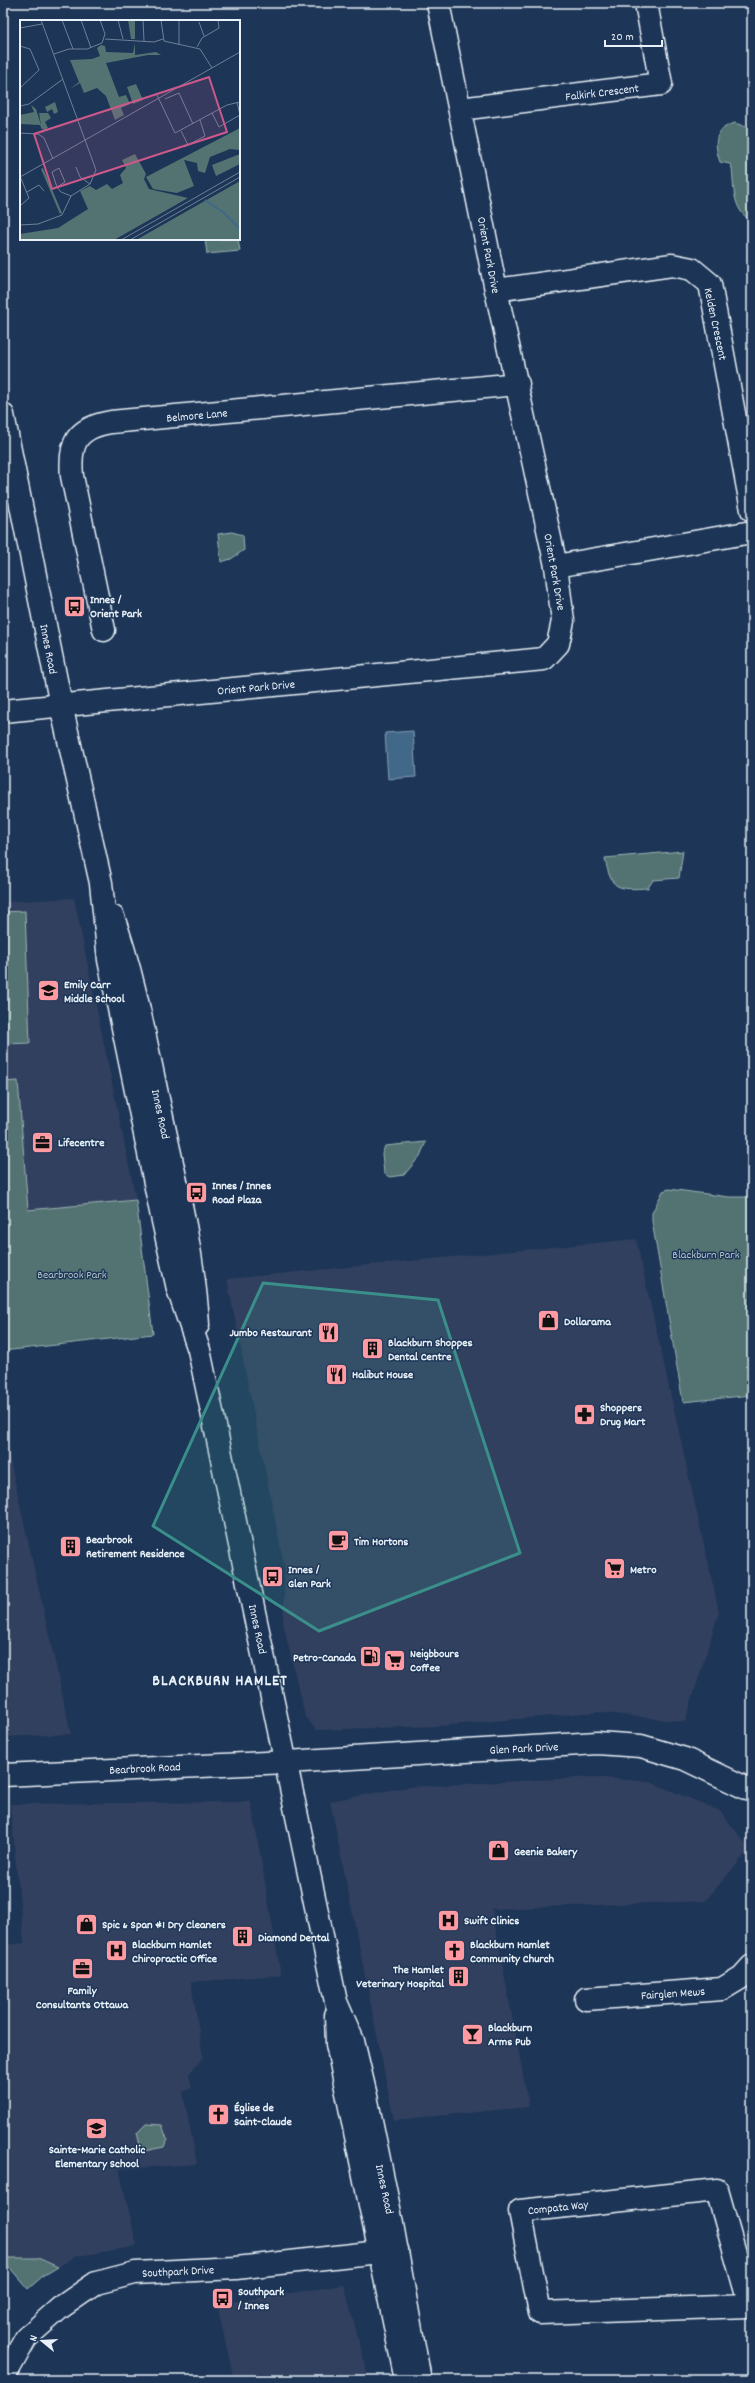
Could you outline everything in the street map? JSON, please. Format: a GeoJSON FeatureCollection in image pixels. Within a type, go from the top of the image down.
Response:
{"type":"FeatureCollection","features":[{"type":"Feature","properties":{"kind":"street","name":"Orient Park Drive"},"geometry":{"type":"LineString","coordinates":[[3,711],[544,660],[558,644],[564,621],[556,566],[518,384],[496,290],[438,3]]}},
{"type":"Feature","properties":{"kind":"street","name":"Falkirk Crescent"},"geometry":{"type":"LineString","coordinates":[[460,109],[661,84],[646,3]]}},
{"type":"Feature","properties":{"kind":"street","name":"Kelden Crescent"},"geometry":{"type":"LineString","coordinates":[[496,290],[672,265],[692,269],[710,284],[752,510]]}},
{"type":"Feature","properties":{"kind":"street","name":"Belmore Lane"},"geometry":{"type":"LineString","coordinates":[[104,630],[70,460],[74,442],[82,433],[95,425],[110,422],[518,384]]}},
{"type":"Feature","properties":{"kind":"street","name":"Innes Road"},"geometry":{"type":"LineString","coordinates":[[3,415],[60,705],[101,883],[109,960],[161,1212],[178,1289],[199,1350],[287,1762],[336,2002],[337,2044],[420,2380]]}},
{"type":"Feature","properties":{"kind":"street"},"geometry":{"type":"LineString","coordinates":[[556,566],[752,532]]}},
{"type":"Feature","properties":{"kind":"street","name":"Glen Park Drive"},"geometry":{"type":"LineString","coordinates":[[287,1762],[597,1743],[641,1746],[685,1759],[752,1791]]}},
{"type":"Feature","properties":{"kind":"street","name":"Bearbrook Road"},"geometry":{"type":"LineString","coordinates":[[3,1775],[287,1762]]}},
{"type":"Feature","properties":{"kind":"street","name":"Fairglen Mews"},"geometry":{"type":"LineString","coordinates":[[586,1999],[722,1989],[742,1977],[752,1966]]}},
{"type":"Feature","properties":{"kind":"street","name":"Compata Way"},"geometry":{"type":"LineString","coordinates":[[717,2190],[751,2306],[540,2313],[520,2210],[717,2190]]}},
{"type":"Feature","properties":{"kind":"street","name":"Innes Road"},"geometry":{"type":"LineString","coordinates":[[388,2251],[406,2380]]}},
{"type":"Feature","properties":{"kind":"street","name":"Southpark Drive"},"geometry":{"type":"LineString","coordinates":[[3,2379],[26,2338],[60,2308],[96,2283],[135,2273],[236,2268],[388,2251]]}},
{"type":"Feature","properties":{"kind":"highlighted area"},"geometry":{"type":"Polygon","coordinates":[[[263,1283],[438,1300],[520,1553],[319,1631],[153,1526],[263,1283]]]}},
{"type":"Feature","properties":{"kind":"shaded area"},"geometry":{"type":"Polygon","coordinates":[[[413,731],[416,777],[388,779],[385,733],[413,731]]]}},
{"type":"Feature","properties":{"kind":"shaded area"},"geometry":{"type":"Polygon","coordinates":[[[74,898],[136,1200],[28,1210],[18,1082],[3,1082],[3,902],[74,898]]]}},
{"type":"Feature","properties":{"kind":"shaded area"},"geometry":{"type":"Polygon","coordinates":[[[636,1239],[719,1612],[685,1722],[597,1712],[439,1726],[316,1730],[305,1716],[283,1623],[285,1570],[227,1279],[636,1239]]]}},
{"type":"Feature","properties":{"kind":"shaded area"},"geometry":{"type":"Polygon","coordinates":[[[3,1427],[4,1433],[71,1734],[3,1737],[3,1427]]]}},
{"type":"Feature","properties":{"kind":"shaded area"},"geometry":{"type":"Polygon","coordinates":[[[594,1777],[650,1782],[720,1811],[750,1849],[705,1901],[492,1909],[529,2107],[394,2120],[330,1801],[408,1787],[594,1777]]]}},
{"type":"Feature","properties":{"kind":"shaded area"},"geometry":{"type":"Polygon","coordinates":[[[251,1802],[281,1975],[191,1982],[203,2057],[189,2074],[192,2088],[183,2092],[197,2164],[119,2169],[137,2246],[74,2257],[58,2267],[38,2258],[3,2258],[3,1945],[24,1943],[10,1804],[251,1802]]]}},
{"type":"Feature","properties":{"kind":"shaded area"},"geometry":{"type":"Polygon","coordinates":[[[344,2285],[369,2380],[234,2380],[217,2304],[344,2285]]]}},
{"type":"Feature","properties":{"kind":"green space"},"geometry":{"type":"Polygon","coordinates":[[[735,123],[749,128],[752,137],[750,220],[740,210],[735,197],[732,168],[730,164],[720,162],[716,143],[719,133],[723,129],[735,123]]]}},
{"type":"Feature","properties":{"kind":"green space"},"geometry":{"type":"Polygon","coordinates":[[[205,240],[238,240],[240,251],[207,254],[205,240]]]}},
{"type":"Feature","properties":{"kind":"green space"},"geometry":{"type":"Polygon","coordinates":[[[232,532],[243,535],[244,550],[231,559],[221,562],[218,534],[232,532]]]}},
{"type":"Feature","properties":{"kind":"green space"},"geometry":{"type":"Polygon","coordinates":[[[683,851],[679,878],[653,880],[648,888],[629,889],[617,886],[613,882],[607,869],[605,858],[683,851]]]}},
{"type":"Feature","properties":{"kind":"green space"},"geometry":{"type":"Polygon","coordinates":[[[25,911],[30,1043],[3,1044],[3,912],[25,911]]]}},
{"type":"Feature","properties":{"kind":"green space","name":"Bearbrook Park"},"geometry":{"type":"Polygon","coordinates":[[[18,1081],[28,1210],[136,1200],[153,1334],[3,1351],[3,1082],[18,1081]]]}},
{"type":"Feature","properties":{"kind":"green space"},"geometry":{"type":"Polygon","coordinates":[[[426,1142],[420,1156],[404,1175],[389,1177],[384,1173],[382,1154],[385,1146],[426,1142]]]}},
{"type":"Feature","properties":{"kind":"green space","name":"Blackburn Park"},"geometry":{"type":"Polygon","coordinates":[[[669,1189],[729,1197],[752,1197],[752,1395],[683,1402],[652,1221],[652,1213],[663,1191],[669,1189]]]}},
{"type":"Feature","properties":{"kind":"green space"},"geometry":{"type":"Polygon","coordinates":[[[146,2124],[162,2125],[167,2139],[164,2147],[144,2151],[141,2149],[137,2133],[146,2124]]]}},
{"type":"Feature","properties":{"kind":"green space"},"geometry":{"type":"Polygon","coordinates":[[[3,2258],[38,2258],[58,2267],[43,2276],[28,2289],[10,2268],[3,2268],[3,2258]]]}},
{"type":"Feature","properties":{"kind":"place","name":"Innes / Orient Park"},"geometry":{"type":"Point","coordinates":[75,606]}},
{"type":"Feature","properties":{"kind":"place","name":"Emily Carr Middle School"},"geometry":{"type":"Point","coordinates":[48,991]}},
{"type":"Feature","properties":{"kind":"place","name":"Lifecentre"},"geometry":{"type":"Point","coordinates":[43,1142]}},
{"type":"Feature","properties":{"kind":"place","name":"Innes / Innes Road Plaza"},"geometry":{"type":"Point","coordinates":[197,1192]}},
{"type":"Feature","properties":{"kind":"place","name":"Dollarama"},"geometry":{"type":"Point","coordinates":[548,1321]}},
{"type":"Feature","properties":{"kind":"place","name":"Jumbo Restaurant"},"geometry":{"type":"Point","coordinates":[328,1332]}},
{"type":"Feature","properties":{"kind":"place","name":"Blackburn Shoppes Dental Centre"},"geometry":{"type":"Point","coordinates":[373,1349]}},
{"type":"Feature","properties":{"kind":"place","name":"Halibut House"},"geometry":{"type":"Point","coordinates":[336,1374]}},
{"type":"Feature","properties":{"kind":"place","name":"Shoppers Drug Mart"},"geometry":{"type":"Point","coordinates":[584,1414]}},
{"type":"Feature","properties":{"kind":"place","name":"Tim Hortons"},"geometry":{"type":"Point","coordinates":[339,1541]}},
{"type":"Feature","properties":{"kind":"place","name":"Bearbrook Retirement Residence"},"geometry":{"type":"Point","coordinates":[70,1546]}},
{"type":"Feature","properties":{"kind":"place","name":"Metro"},"geometry":{"type":"Point","coordinates":[614,1569]}},
{"type":"Feature","properties":{"kind":"place","name":"Innes / Glen Park"},"geometry":{"type":"Point","coordinates":[273,1576]}},
{"type":"Feature","properties":{"kind":"place","name":"Petro-Canada"},"geometry":{"type":"Point","coordinates":[371,1657]}},
{"type":"Feature","properties":{"kind":"place","name":"Neigbbours Coffee"},"geometry":{"type":"Point","coordinates":[395,1660]}},
{"type":"Feature","properties":{"kind":"place","name":"Geenie Bakery"},"geometry":{"type":"Point","coordinates":[498,1851]}},
{"type":"Feature","properties":{"kind":"place","name":"Swift Clinics"},"geometry":{"type":"Point","coordinates":[448,1920]}},
{"type":"Feature","properties":{"kind":"place","name":"Spic & Span #1 Dry Cleaners"},"geometry":{"type":"Point","coordinates":[87,1924]}},
{"type":"Feature","properties":{"kind":"place","name":"Diamond Dental"},"geometry":{"type":"Point","coordinates":[243,1937]}},
{"type":"Feature","properties":{"kind":"place","name":"Blackburn Hamlet Chiropractic Office"},"geometry":{"type":"Point","coordinates":[117,1951]}},
{"type":"Feature","properties":{"kind":"place","name":"Blackburn Hamlet Community Church"},"geometry":{"type":"Point","coordinates":[454,1951]}},
{"type":"Feature","properties":{"kind":"place","name":"Family Consultants Ottawa"},"geometry":{"type":"Point","coordinates":[82,1969]}},
{"type":"Feature","properties":{"kind":"place","name":"The Hamlet Veterinary Hospital"},"geometry":{"type":"Point","coordinates":[459,1976]}},
{"type":"Feature","properties":{"kind":"place","name":"Blackburn Arms Pub"},"geometry":{"type":"Point","coordinates":[472,2034]}},
{"type":"Feature","properties":{"kind":"place","name":"Église de Saint-Claude"},"geometry":{"type":"Point","coordinates":[218,2114]}},
{"type":"Feature","properties":{"kind":"place","name":"Sainte-Marie Catholic Elementary School"},"geometry":{"type":"Point","coordinates":[97,2128]}},
{"type":"Feature","properties":{"kind":"place","name":"Southpark / Innes"},"geometry":{"type":"Point","coordinates":[222,2298]}},
{"type":"Feature","properties":{"kind":"district","name":"BLACKBURN HAMLET"},"geometry":{"type":"Point","coordinates":[220,1679]}}]}
